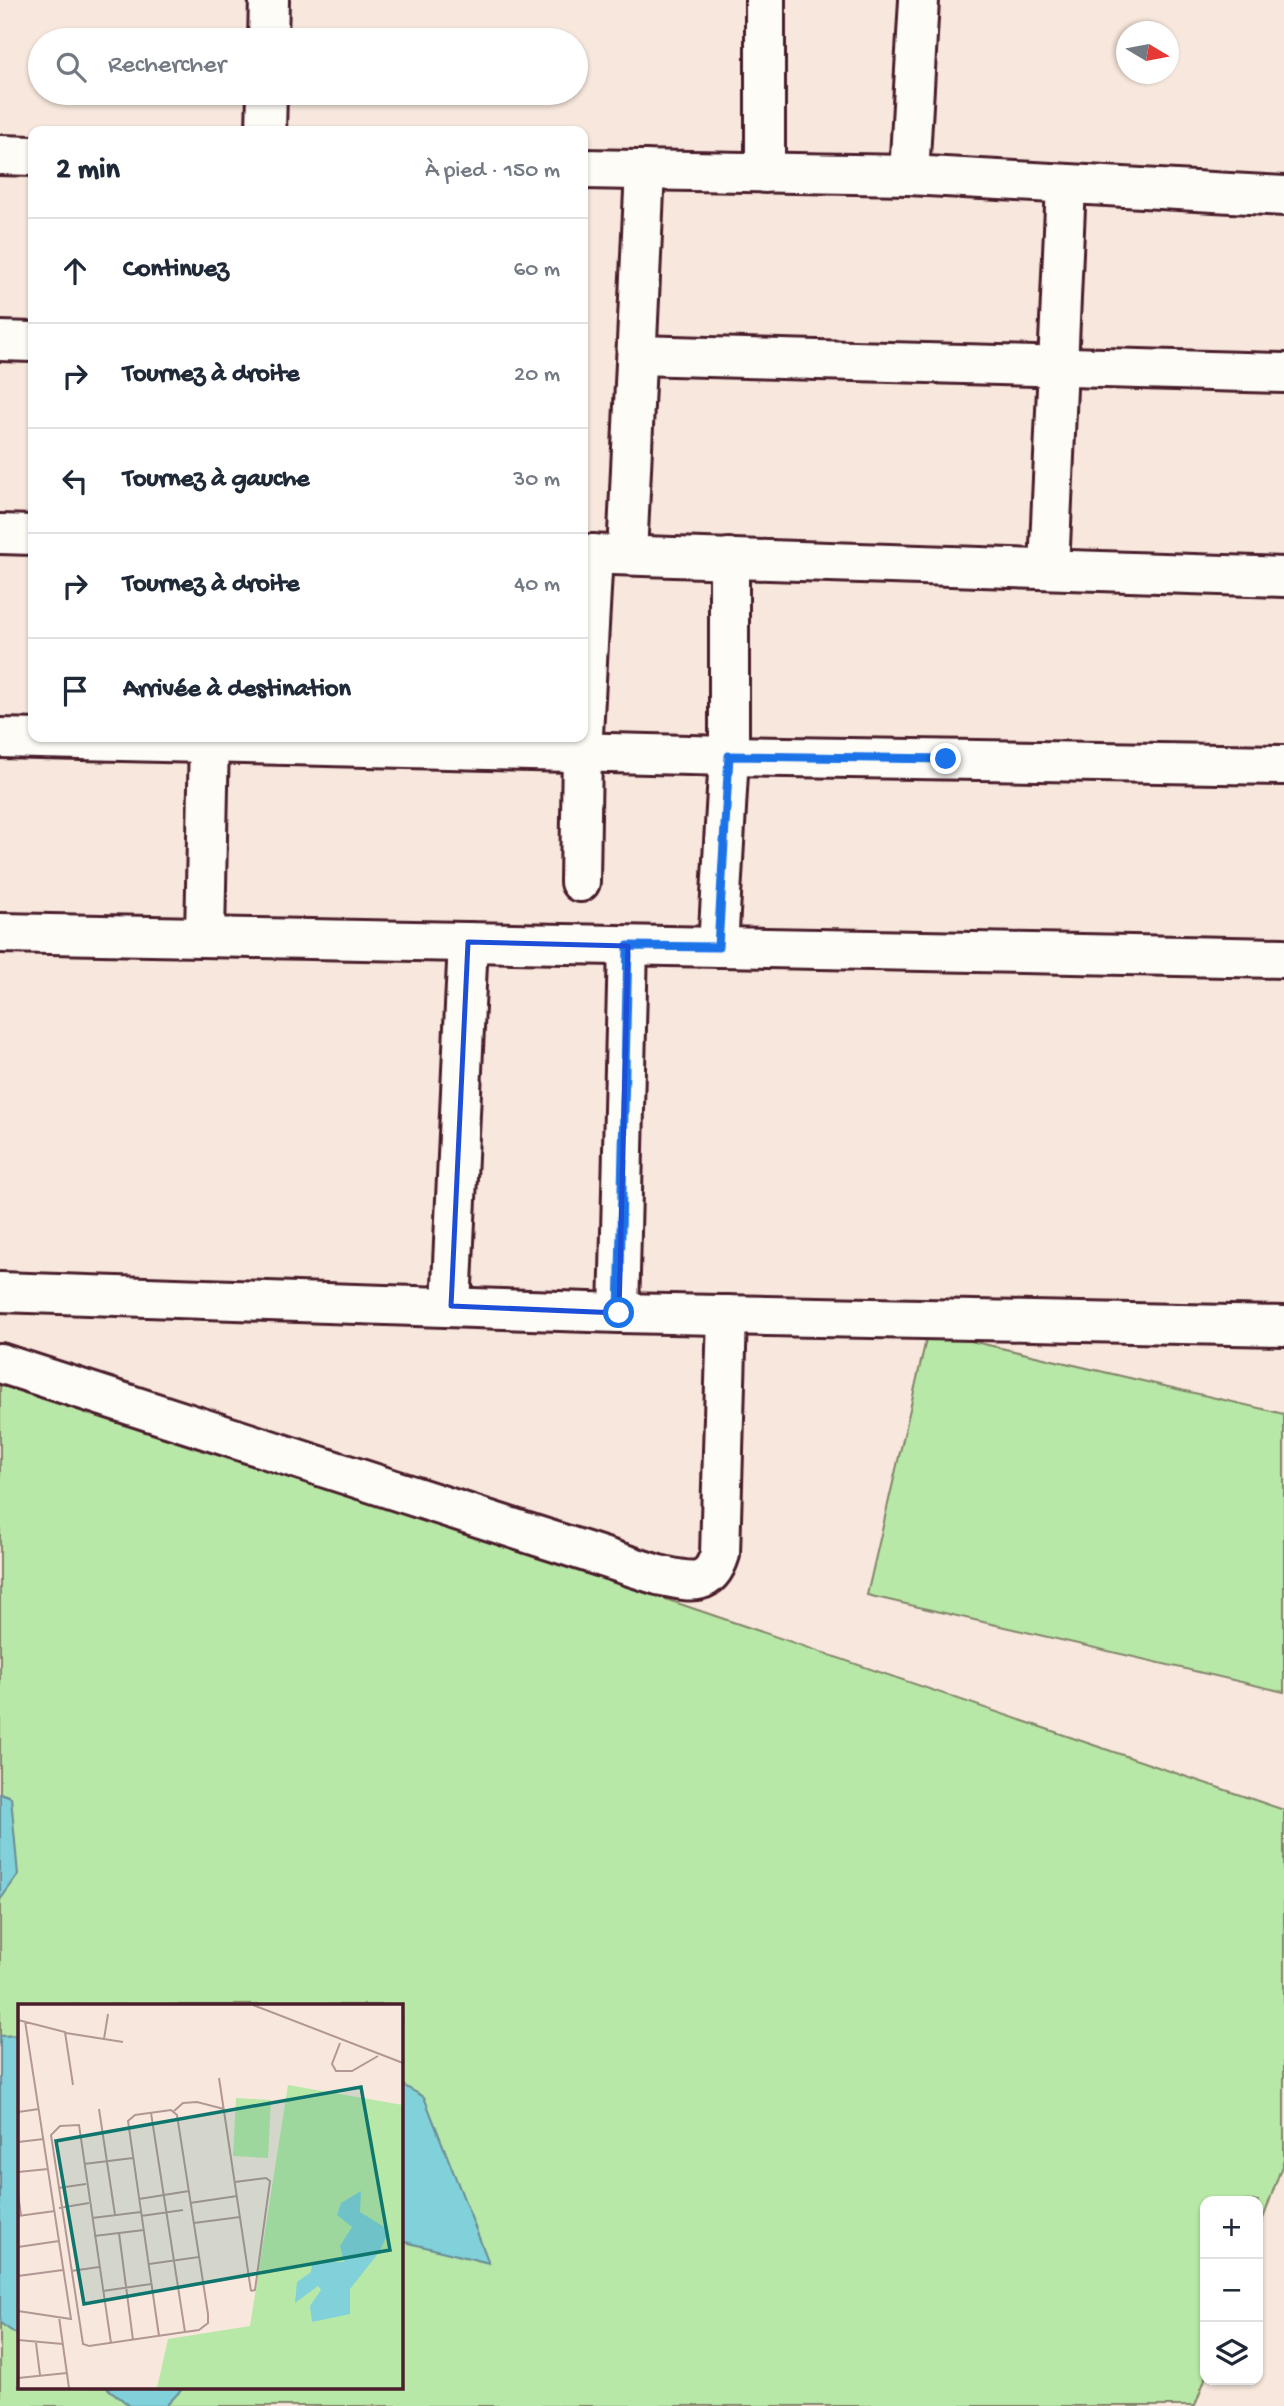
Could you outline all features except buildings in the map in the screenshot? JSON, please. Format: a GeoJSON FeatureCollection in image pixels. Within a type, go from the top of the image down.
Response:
{"type":"FeatureCollection","features":[{"type":"Feature","properties":{"kind":"street"},"geometry":{"type":"LineString","coordinates":[[268,28],[269,0]]}},
{"type":"Feature","properties":{"kind":"street"},"geometry":{"type":"LineString","coordinates":[[765,0],[765,173]]}},
{"type":"Feature","properties":{"kind":"street"},"geometry":{"type":"LineString","coordinates":[[909,175],[919,0]]}},
{"type":"Feature","properties":{"kind":"street"},"geometry":{"type":"LineString","coordinates":[[266,126],[267,105]]}},
{"type":"Feature","properties":{"kind":"street"},"geometry":{"type":"LineString","coordinates":[[0,155],[28,156]]}},
{"type":"Feature","properties":{"kind":"street"},"geometry":{"type":"LineString","coordinates":[[588,169],[909,175],[1284,196]]}},
{"type":"Feature","properties":{"kind":"street"},"geometry":{"type":"LineString","coordinates":[[588,689],[601,554],[637,355],[645,170]]}},
{"type":"Feature","properties":{"kind":"street"},"geometry":{"type":"LineString","coordinates":[[1049,569],[1066,185]]}},
{"type":"Feature","properties":{"kind":"street"},"geometry":{"type":"LineString","coordinates":[[0,341],[28,342]]}},
{"type":"Feature","properties":{"kind":"street"},"geometry":{"type":"LineString","coordinates":[[637,355],[1284,373]]}},
{"type":"Feature","properties":{"kind":"street"},"geometry":{"type":"LineString","coordinates":[[0,534],[28,535]]}},
{"type":"Feature","properties":{"kind":"street"},"geometry":{"type":"LineString","coordinates":[[601,554],[1284,577]]}},
{"type":"Feature","properties":{"kind":"street"},"geometry":{"type":"LineString","coordinates":[[718,947],[729,756],[729,558]]}},
{"type":"Feature","properties":{"kind":"street"},"geometry":{"type":"LineString","coordinates":[[0,738],[28,738]]}},
{"type":"Feature","properties":{"kind":"street"},"geometry":{"type":"LineString","coordinates":[[205,936],[208,742]]}},
{"type":"Feature","properties":{"kind":"street"},"geometry":{"type":"LineString","coordinates":[[270,742],[729,756],[1284,765]]}},
{"type":"Feature","properties":{"kind":"street"},"geometry":{"type":"LineString","coordinates":[[580,882],[583,742]]}},
{"type":"Feature","properties":{"kind":"street"},"geometry":{"type":"LineString","coordinates":[[0,933],[1284,958]]}},
{"type":"Feature","properties":{"kind":"street"},"geometry":{"type":"LineString","coordinates":[[451,1306],[468,942]]}},
{"type":"Feature","properties":{"kind":"street"},"geometry":{"type":"LineString","coordinates":[[619,1313],[628,946]]}},
{"type":"Feature","properties":{"kind":"street"},"geometry":{"type":"LineString","coordinates":[[0,1292],[619,1313],[1284,1326]]}},
{"type":"Feature","properties":{"kind":"street"},"geometry":{"type":"LineString","coordinates":[[0,1363],[658,1575],[686,1581],[703,1580],[715,1569],[720,1554],[727,1315]]}},
{"type":"Feature","properties":{"kind":"highlighted area"},"geometry":{"type":"Polygon","coordinates":[[[468,942],[628,946],[619,1313],[451,1306],[468,942]]]}},
{"type":"Feature","properties":{"kind":"green space"},"geometry":{"type":"Polygon","coordinates":[[[928,1331],[1284,1414],[1284,1692],[867,1595],[928,1331]]]}},
{"type":"Feature","properties":{"kind":"green space"},"geometry":{"type":"Polygon","coordinates":[[[0,1372],[1284,1810],[1284,2160],[1263,2219],[1263,2196],[1200,2196],[1200,2385],[1203,2385],[1195,2406],[0,2406],[0,1372]]]}},
{"type":"Feature","properties":{"kind":"water"},"geometry":{"type":"Polygon","coordinates":[[[0,1793],[11,1797],[18,1875],[0,1900],[0,1793]]]}},
{"type":"Feature","properties":{"kind":"water"},"geometry":{"type":"Polygon","coordinates":[[[18,2035],[18,2335],[0,2323],[0,2036],[18,2035]]]}},
{"type":"Feature","properties":{"kind":"water"},"geometry":{"type":"Polygon","coordinates":[[[402,2085],[424,2097],[489,2263],[402,2241],[402,2085]]]}},
{"type":"Feature","properties":{"kind":"water"},"geometry":{"type":"Polygon","coordinates":[[[107,2388],[183,2388],[166,2406],[130,2406],[107,2388]]]}},
{"type":"Feature","properties":{"kind":"route"},"geometry":{"type":"LineString","coordinates":[[619,1313],[628,946],[718,947],[729,756],[946,759]]}}]}
